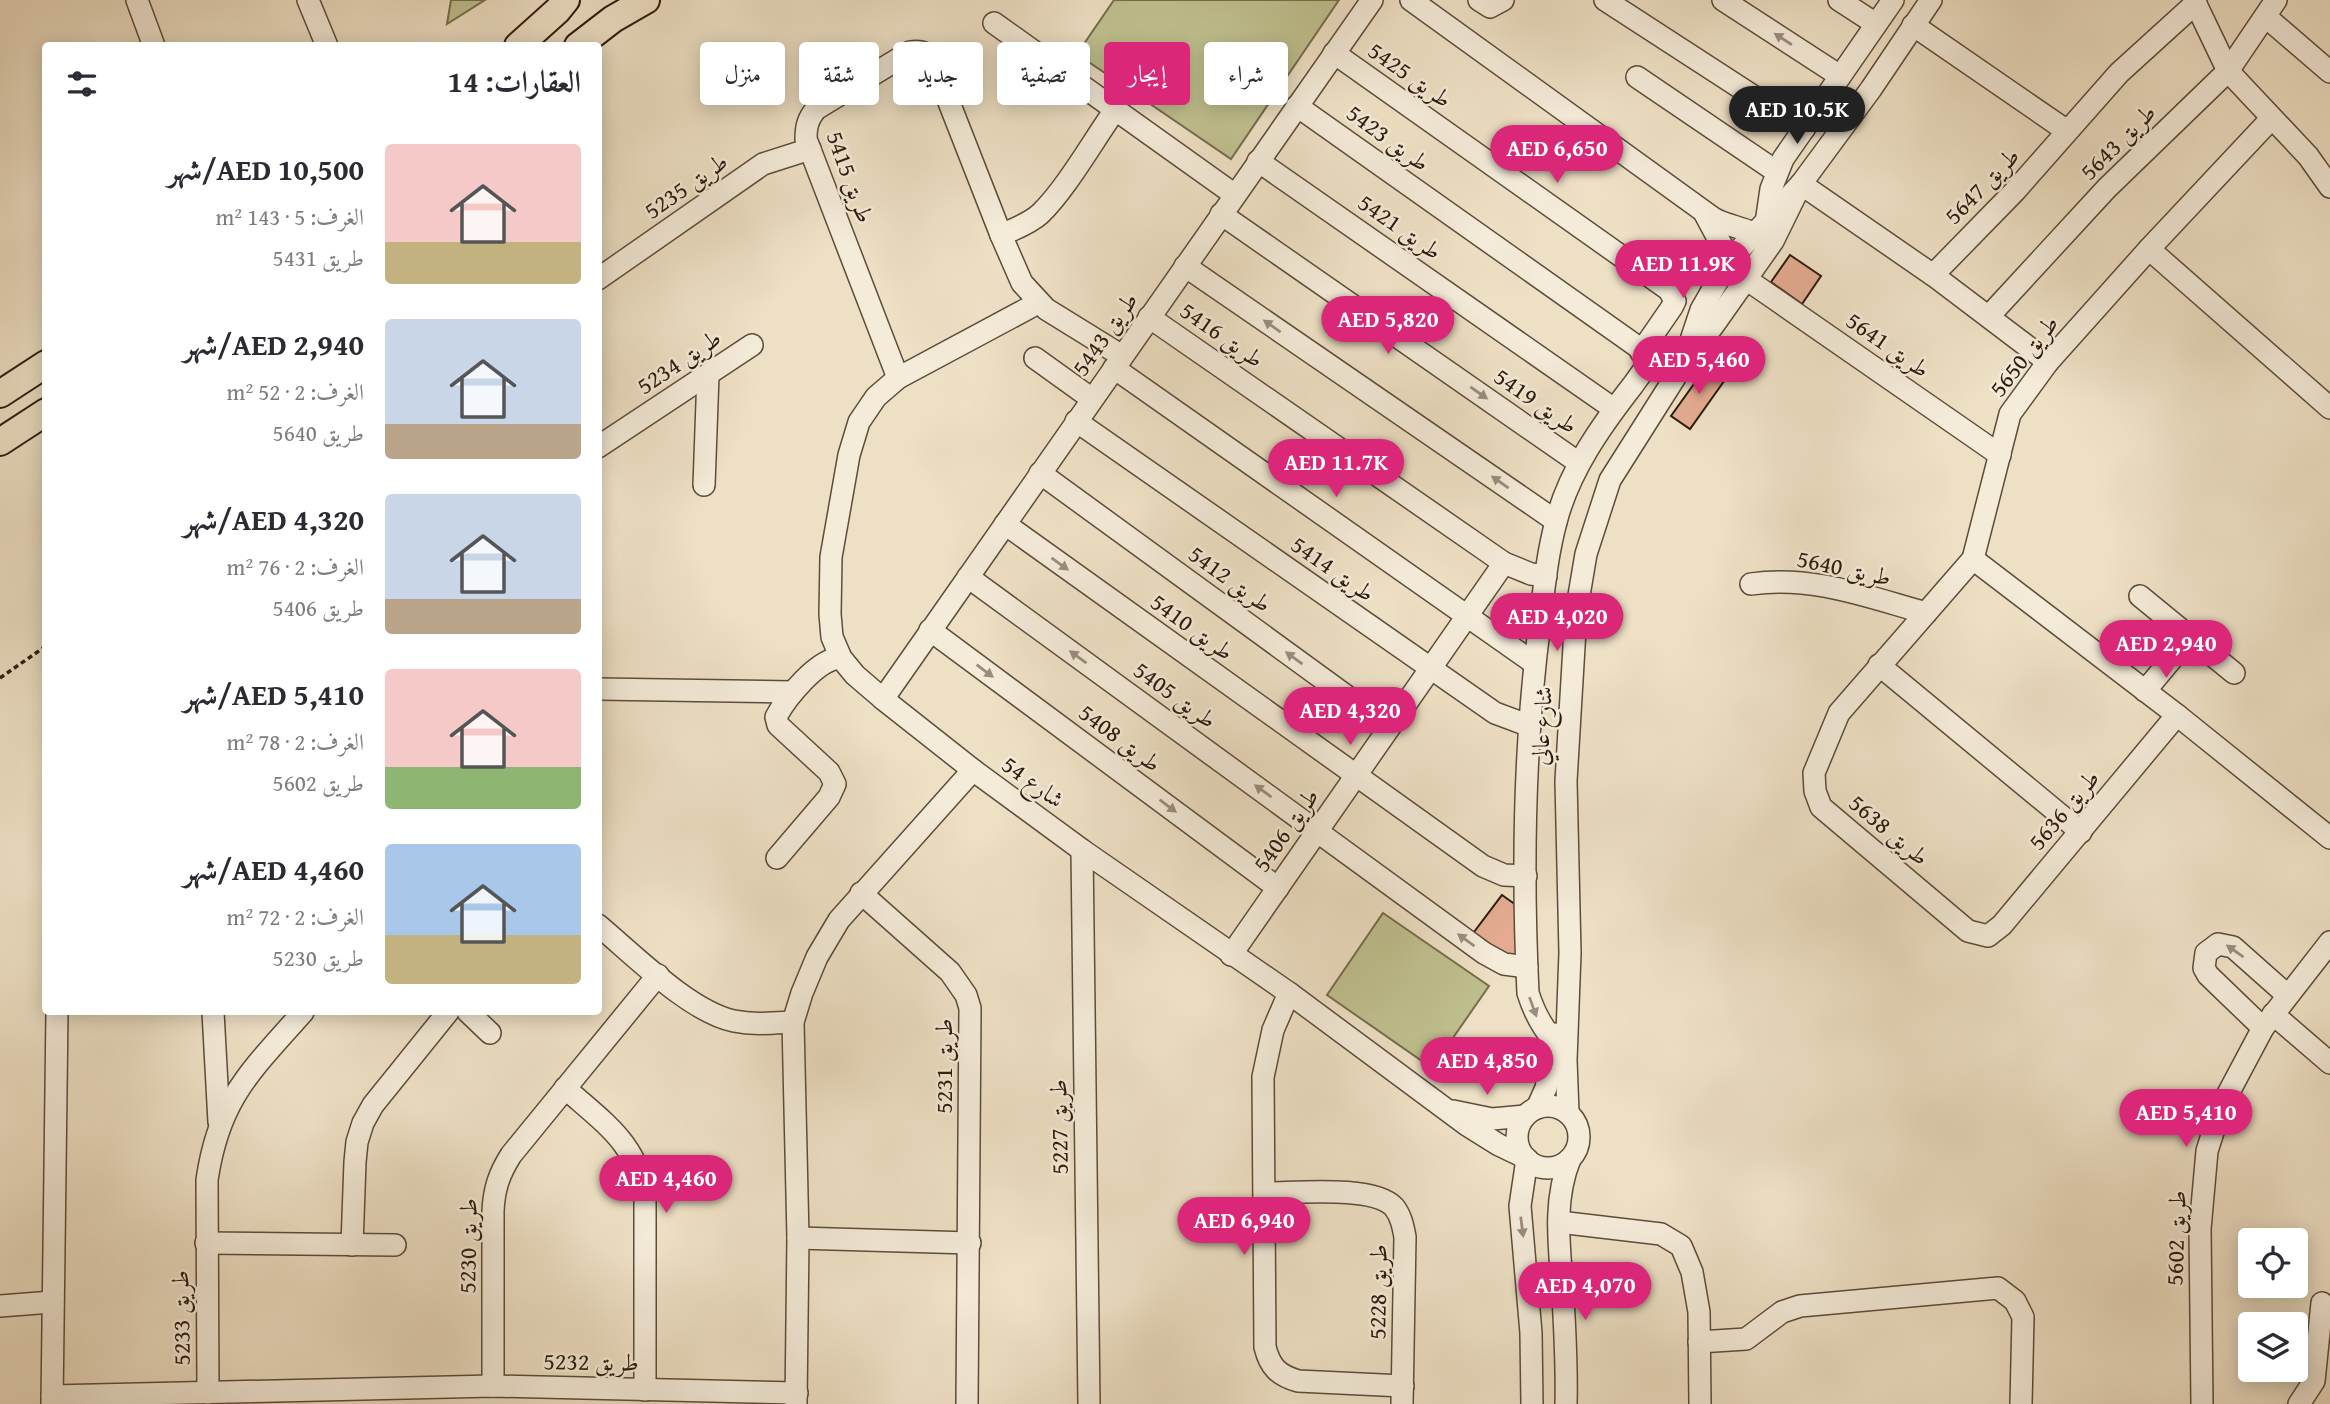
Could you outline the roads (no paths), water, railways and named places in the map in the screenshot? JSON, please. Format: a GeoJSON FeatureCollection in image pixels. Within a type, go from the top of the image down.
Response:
{"type":"FeatureCollection","features":[{"type":"Feature","properties":{"kind":"main road"},"geometry":{"type":"LineString","coordinates":[[522,42],[566,0]]}},
{"type":"Feature","properties":{"kind":"main road"},"geometry":{"type":"LineString","coordinates":[[583,42],[613,19],[646,0]]}},
{"type":"Feature","properties":{"kind":"main road"},"geometry":{"type":"LineString","coordinates":[[0,394],[42,367]]}},
{"type":"Feature","properties":{"kind":"main road"},"geometry":{"type":"LineString","coordinates":[[0,442],[42,415]]}},
{"type":"Feature","properties":{"kind":"street"},"geometry":{"type":"LineString","coordinates":[[137,0],[153,42]]}},
{"type":"Feature","properties":{"kind":"street"},"geometry":{"type":"LineString","coordinates":[[308,0],[325,42]]}},
{"type":"Feature","properties":{"kind":"street","name":"طريق 5443"},"geometry":{"type":"LineString","coordinates":[[883,699],[1372,0]]}},
{"type":"Feature","properties":{"kind":"street"},"geometry":{"type":"LineString","coordinates":[[1411,0],[1704,212],[1721,223],[1763,234],[1770,197],[1783,159],[1893,0]]}},
{"type":"Feature","properties":{"kind":"street"},"geometry":{"type":"LineString","coordinates":[[1479,0],[1490,7],[1503,0]]}},
{"type":"Feature","properties":{"kind":"street"},"geometry":{"type":"LineString","coordinates":[[1605,0],[1806,125],[1823,154]]}},
{"type":"Feature","properties":{"kind":"street"},"geometry":{"type":"LineString","coordinates":[[1724,0],[1840,76]]}},
{"type":"Feature","properties":{"kind":"street"},"geometry":{"type":"LineString","coordinates":[[1839,0],[1876,24]]}},
{"type":"Feature","properties":{"kind":"street","name":"شارع عالي"},"geometry":{"type":"LineString","coordinates":[[1685,360],[1701,310],[1729,261],[1763,234],[1871,89],[1931,0]]}},
{"type":"Feature","properties":{"kind":"street"},"geometry":{"type":"LineString","coordinates":[[2195,1],[2228,71],[2308,156],[2330,187]]}},
{"type":"Feature","properties":{"kind":"street","name":"طريق 5647"},"geometry":{"type":"LineString","coordinates":[[1933,275],[2015,191],[2119,73],[2195,1]]}},
{"type":"Feature","properties":{"kind":"street"},"geometry":{"type":"LineString","coordinates":[[2271,8],[2330,72]]}},
{"type":"Feature","properties":{"kind":"street","name":"طريق 5643"},"geometry":{"type":"LineString","coordinates":[[1989,316],[2107,188],[2228,71],[2271,8]]}},
{"type":"Feature","properties":{"kind":"street"},"geometry":{"type":"LineString","coordinates":[[994,23],[1235,195]]}},
{"type":"Feature","properties":{"kind":"street"},"geometry":{"type":"LineString","coordinates":[[1913,25],[2067,131]]}},
{"type":"Feature","properties":{"kind":"street","name":"طريق 5415"},"geometry":{"type":"LineString","coordinates":[[898,378],[806,139],[806,128],[816,109],[910,52],[920,50],[929,55],[934,64],[1000,235],[1022,283],[1038,303],[1467,617],[1534,663]]}},
{"type":"Feature","properties":{"kind":"street","name":"طريق 5425"},"geometry":{"type":"LineString","coordinates":[[1334,53],[1669,290],[1675,301],[1647,355]]}},
{"type":"Feature","properties":{"kind":"street"},"geometry":{"type":"LineString","coordinates":[[1637,77],[1777,172]]}},
{"type":"Feature","properties":{"kind":"street","name":"طريق 5423"},"geometry":{"type":"LineString","coordinates":[[1297,106],[1647,355]]}},
{"type":"Feature","properties":{"kind":"street"},"geometry":{"type":"LineString","coordinates":[[1000,235],[1038,216],[1115,110]]}},
{"type":"Feature","properties":{"kind":"street","name":"طريق 5650"},"geometry":{"type":"LineString","coordinates":[[1973,559],[2010,414],[2048,362],[2271,119]]}},
{"type":"Feature","properties":{"kind":"street","name":"طريق 5235"},"geometry":{"type":"LineString","coordinates":[[602,276],[762,164],[810,149]]}},
{"type":"Feature","properties":{"kind":"street","name":"طريق 5421"},"geometry":{"type":"LineString","coordinates":[[1258,161],[1614,409]]}},
{"type":"Feature","properties":{"kind":"street"},"geometry":{"type":"LineString","coordinates":[[1801,184],[1933,275],[2048,362]]}},
{"type":"Feature","properties":{"kind":"street","name":"طريق 5641"},"geometry":{"type":"LineString","coordinates":[[1704,212],[1736,272],[2000,454]]}},
{"type":"Feature","properties":{"kind":"street","name":"طريق 5419"},"geometry":{"type":"LineString","coordinates":[[1221,214],[1579,463]]}},
{"type":"Feature","properties":{"kind":"street","name":"شارع عالي"},"geometry":{"type":"LineString","coordinates":[[1568,1113],[1566,1060],[1570,953],[1566,781],[1576,613],[1586,554],[1610,480],[1685,360],[1747,279],[1763,234]]}},
{"type":"Feature","properties":{"kind":"street"},"geometry":{"type":"LineString","coordinates":[[2149,249],[2330,408]]}},
{"type":"Feature","properties":{"kind":"street"},"geometry":{"type":"LineString","coordinates":[[1185,266],[1556,521]]}},
{"type":"Feature","properties":{"kind":"street"},"geometry":{"type":"LineString","coordinates":[[898,378],[1038,303]]}},
{"type":"Feature","properties":{"kind":"street","name":"طريق 5416"},"geometry":{"type":"LineString","coordinates":[[1149,317],[1504,563],[1531,574],[1546,576]]}},
{"type":"Feature","properties":{"kind":"street","name":"طريق 5234"},"geometry":{"type":"LineString","coordinates":[[602,444],[752,345]]}},
{"type":"Feature","properties":{"kind":"street"},"geometry":{"type":"LineString","coordinates":[[1554,1041],[1533,1011],[1528,993],[1526,809],[1534,663],[1556,521],[1579,463],[1647,355],[1669,352],[1685,360]]}},
{"type":"Feature","properties":{"kind":"street"},"geometry":{"type":"LineString","coordinates":[[1035,358],[1092,399]]}},
{"type":"Feature","properties":{"kind":"street"},"geometry":{"type":"LineString","coordinates":[[704,485],[708,375]]}},
{"type":"Feature","properties":{"kind":"street","name":"شارع 54"},"geometry":{"type":"LineString","coordinates":[[898,378],[876,397],[859,422],[849,455],[831,557],[832,637],[841,658],[855,675],[883,699],[973,770],[1082,850],[1289,993],[1448,1110],[1499,1145],[1525,1158]]}},
{"type":"Feature","properties":{"kind":"street","name":"طريق 5414"},"geometry":{"type":"LineString","coordinates":[[1076,422],[1495,713],[1530,726]]}},
{"type":"Feature","properties":{"kind":"street","name":"طريق 5412"},"geometry":{"type":"LineString","coordinates":[[1040,473],[1389,727]]}},
{"type":"Feature","properties":{"kind":"street","name":"طريق 5410"},"geometry":{"type":"LineString","coordinates":[[1005,524],[1483,866],[1504,875],[1526,876]]}},
{"type":"Feature","properties":{"kind":"street"},"geometry":{"type":"LineString","coordinates":[[1973,559],[2177,715],[2330,838]]}},
{"type":"Feature","properties":{"kind":"street","name":"طريق 5638"},"geometry":{"type":"LineString","coordinates":[[1973,559],[1839,713],[1814,773],[1815,791],[1821,807],[1968,931],[1988,936]]}},
{"type":"Feature","properties":{"kind":"street","name":"طريق 5406"},"geometry":{"type":"LineString","coordinates":[[1231,955],[1504,563]]}},
{"type":"Feature","properties":{"kind":"street","name":"طريق 5405"},"geometry":{"type":"LineString","coordinates":[[968,577],[1494,960],[1527,967]]}},
{"type":"Feature","properties":{"kind":"street","name":"طريق 5640"},"geometry":{"type":"LineString","coordinates":[[1751,584],[1788,581],[1824,585],[1926,614]]}},
{"type":"Feature","properties":{"kind":"street"},"geometry":{"type":"LineString","coordinates":[[2140,596],[2234,673]]}},
{"type":"Feature","properties":{"kind":"street","name":"طريق 5408"},"geometry":{"type":"LineString","coordinates":[[930,630],[1278,888]]}},
{"type":"Feature","properties":{"kind":"street"},"geometry":{"type":"LineString","coordinates":[[2145,691],[2190,637]]}},
{"type":"Feature","properties":{"kind":"street"},"geometry":{"type":"LineString","coordinates":[[777,858],[829,797],[835,785],[829,772],[776,721],[778,713],[793,692],[826,662],[832,658],[841,658]]}},
{"type":"Feature","properties":{"kind":"street"},"geometry":{"type":"LineString","coordinates":[[1879,665],[2081,832]]}},
{"type":"Feature","properties":{"kind":"street"},"geometry":{"type":"LineString","coordinates":[[602,689],[793,692]]}},
{"type":"Feature","properties":{"kind":"street","name":"طريق 5636"},"geometry":{"type":"LineString","coordinates":[[1988,936],[2002,925],[2177,715]]}},
{"type":"Feature","properties":{"kind":"street"},"geometry":{"type":"LineString","coordinates":[[797,1398],[798,1238],[793,1022],[817,957],[839,920],[973,770]]}},
{"type":"Feature","properties":{"kind":"street","name":"طريق 5227"},"geometry":{"type":"LineString","coordinates":[[1082,850],[1089,1404]]}},
{"type":"Feature","properties":{"kind":"street","name":"طريق 5231"},"geometry":{"type":"LineString","coordinates":[[861,893],[950,972],[968,1002],[971,1022],[967,1404]]}},
{"type":"Feature","properties":{"kind":"street"},"geometry":{"type":"LineString","coordinates":[[602,928],[691,1002],[710,1013],[732,1021],[754,1024],[793,1022]]}},
{"type":"Feature","properties":{"kind":"street","name":"طريق 5602"},"geometry":{"type":"LineString","coordinates":[[2202,1404],[2200,1228],[2207,1151],[2221,1107],[2268,1021],[2330,942]]}},
{"type":"Feature","properties":{"kind":"street"},"geometry":{"type":"LineString","coordinates":[[2287,995],[2233,947],[2218,944],[2206,953],[2204,968],[2208,975],[2268,1021],[2330,1063]]}},
{"type":"Feature","properties":{"kind":"street","name":"شارع عالي"},"geometry":{"type":"LineString","coordinates":[[1531,1112],[1546,1088],[1560,986],[1570,953]]}},
{"type":"Feature","properties":{"kind":"street","name":"طريق 5230"},"geometry":{"type":"LineString","coordinates":[[493,1386],[494,1191],[500,1172],[510,1155],[658,975]]}},
{"type":"Feature","properties":{"kind":"street","name":"طريق 5228"},"geometry":{"type":"LineString","coordinates":[[1265,1193],[1363,1193],[1380,1197],[1393,1206],[1402,1220],[1405,1237],[1403,1395],[1298,1381],[1281,1376],[1269,1364],[1265,1347],[1263,1077],[1273,1030],[1289,993]]}},
{"type":"Feature","properties":{"kind":"street"},"geometry":{"type":"LineString","coordinates":[[52,1400],[57,1015]]}},
{"type":"Feature","properties":{"kind":"street"},"geometry":{"type":"LineString","coordinates":[[213,1015],[219,1124]]}},
{"type":"Feature","properties":{"kind":"street","name":"طريق 5233"},"geometry":{"type":"LineString","coordinates":[[208,1393],[206,1180],[211,1152],[219,1124],[232,1098],[248,1074],[300,1015]]}},
{"type":"Feature","properties":{"kind":"street"},"geometry":{"type":"LineString","coordinates":[[352,1245],[355,1162],[363,1123],[373,1105],[446,1015]]}},
{"type":"Feature","properties":{"kind":"street"},"geometry":{"type":"LineString","coordinates":[[471,1015],[490,1032]]}},
{"type":"Feature","properties":{"kind":"street"},"geometry":{"type":"LineString","coordinates":[[565,1088],[619,1137],[635,1160],[640,1173],[645,1201],[632,1394]]}},
{"type":"Feature","properties":{"kind":"street"},"geometry":{"type":"LineString","coordinates":[[1566,1404],[1566,1346],[1557,1242],[1561,1186],[1576,1149],[1579,1133],[1568,1113],[1553,1106],[1531,1112],[1517,1134],[1519,1148],[1525,1158],[1531,1164],[1552,1168],[1570,1159]]}},
{"type":"Feature","properties":{"kind":"street","name":"شارع 54"},"geometry":{"type":"LineString","coordinates":[[1448,1110],[1492,1119],[1531,1112]]}},
{"type":"Feature","properties":{"kind":"street"},"geometry":{"type":"LineString","coordinates":[[1525,1158],[1520,1206],[1531,1333],[1532,1404]]}},
{"type":"Feature","properties":{"kind":"street"},"geometry":{"type":"LineString","coordinates":[[1559,1222],[1661,1234],[1681,1246],[1692,1272],[1697,1299],[1700,1404]]}},
{"type":"Feature","properties":{"kind":"street"},"geometry":{"type":"LineString","coordinates":[[798,1238],[970,1243]]}},
{"type":"Feature","properties":{"kind":"street","name":"طريق 5233"},"geometry":{"type":"LineString","coordinates":[[206,1243],[395,1245]]}},
{"type":"Feature","properties":{"kind":"street"},"geometry":{"type":"LineString","coordinates":[[1699,1342],[1746,1339],[1782,1312],[1800,1306],[1998,1288],[2015,1301],[2023,1317],[2021,1404]]}},
{"type":"Feature","properties":{"kind":"street"},"geometry":{"type":"LineString","coordinates":[[0,1306],[52,1302]]}},
{"type":"Feature","properties":{"kind":"street"},"geometry":{"type":"LineString","coordinates":[[2299,1404],[2314,1381],[2322,1303]]}},
{"type":"Feature","properties":{"kind":"street","name":"طريق 5232"},"geometry":{"type":"LineString","coordinates":[[52,1400],[208,1393],[385,1396],[493,1386],[632,1394],[797,1398]]}}]}
